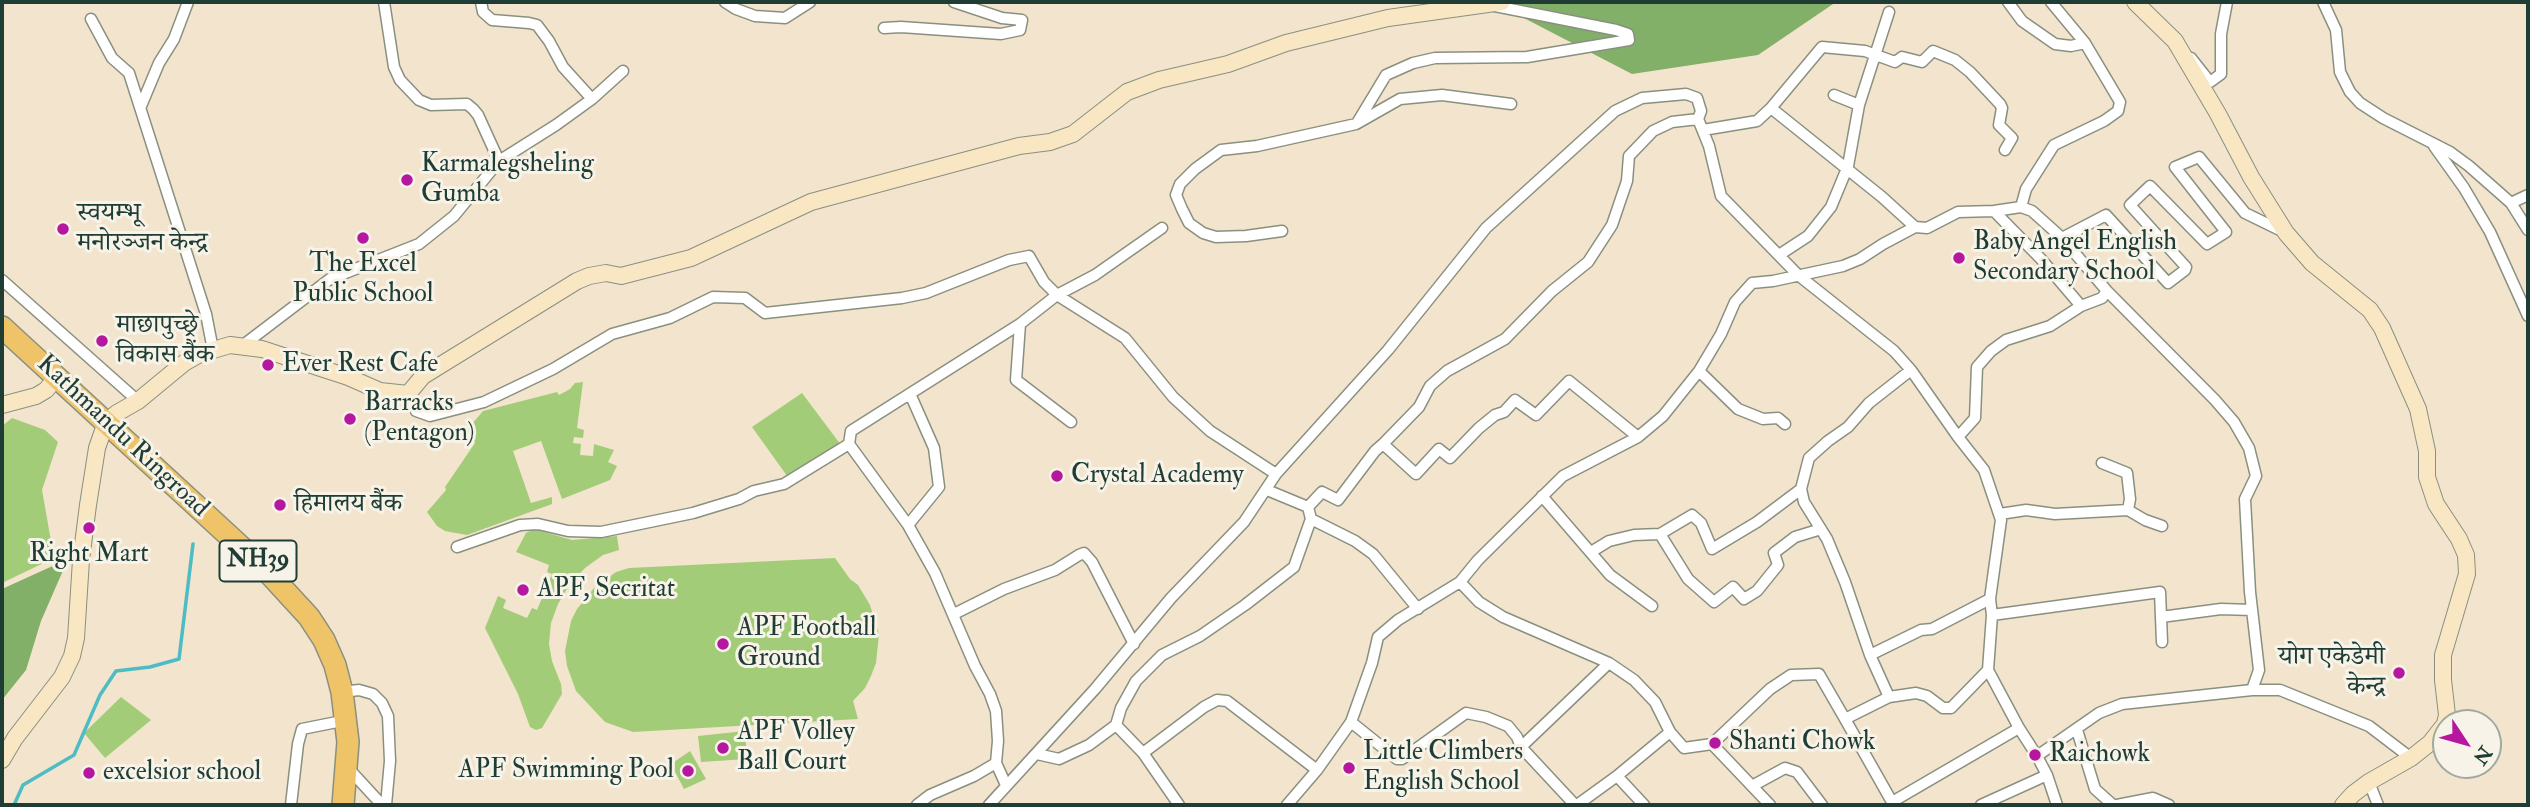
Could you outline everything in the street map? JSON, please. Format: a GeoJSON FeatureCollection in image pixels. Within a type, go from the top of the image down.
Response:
{"type":"FeatureCollection","features":[{"type":"Feature","properties":{"kind":"highway","name":"Kathmandu Ringroad"},"geometry":{"type":"LineString","coordinates":[[2,327],[245,549],[296,602],[324,640],[335,664],[347,720],[348,768],[343,805]]}},
{"type":"Feature","properties":{"kind":"street"},"geometry":{"type":"LineString","coordinates":[[141,106],[159,64],[174,39],[188,2]]}},
{"type":"Feature","properties":{"kind":"street"},"geometry":{"type":"LineString","coordinates":[[384,2],[394,67],[400,80],[419,100],[431,105],[467,104],[473,108],[499,160]]}},
{"type":"Feature","properties":{"kind":"street"},"geometry":{"type":"LineString","coordinates":[[481,2],[483,12],[492,20],[537,25],[563,67],[592,99]]}},
{"type":"Feature","properties":{"kind":"street"},"geometry":{"type":"LineString","coordinates":[[725,2],[755,16],[785,18],[810,2]]}},
{"type":"Feature","properties":{"kind":"street"},"geometry":{"type":"LineString","coordinates":[[884,28],[1000,34],[1020,30],[1022,20],[1002,18],[954,2]]}},
{"type":"Feature","properties":{"kind":"street"},"geometry":{"type":"LineString","coordinates":[[2008,2],[2022,21],[2055,44],[2071,46],[2085,43]]}},
{"type":"Feature","properties":{"kind":"street"},"geometry":{"type":"LineString","coordinates":[[2021,207],[2026,189],[2054,145],[2104,121],[2118,111],[2120,102],[2085,43],[2051,2]]}},
{"type":"Feature","properties":{"kind":"street"},"geometry":{"type":"LineString","coordinates":[[2135,2],[2175,41],[2208,80],[2215,80],[2221,74],[2221,34],[2227,2]]}},
{"type":"Feature","properties":{"kind":"street"},"geometry":{"type":"LineString","coordinates":[[2323,2],[2336,30],[2340,72],[2350,92],[2360,103],[2383,118],[2450,152],[2511,203],[2528,230]]}},
{"type":"Feature","properties":{"kind":"street"},"geometry":{"type":"LineString","coordinates":[[408,394],[423,376],[577,281],[606,273],[621,276],[680,261],[717,248],[811,202],[1019,146],[1050,142],[1073,134],[1127,92],[1158,80],[1228,64],[1286,43],[1388,18],[1495,3],[1628,34],[1629,40],[1527,57],[1435,58],[1413,62],[1386,75],[1356,124]]}},
{"type":"Feature","properties":{"kind":"street"},"geometry":{"type":"LineString","coordinates":[[1779,255],[1808,236],[1831,207],[1846,170],[1859,105],[1889,12]]}},
{"type":"Feature","properties":{"kind":"street"},"geometry":{"type":"LineString","coordinates":[[90,19],[112,58],[129,74],[141,106],[206,314],[213,350]]}},
{"type":"Feature","properties":{"kind":"street"},"geometry":{"type":"LineString","coordinates":[[2175,41],[2251,177],[2286,233],[2312,263],[2370,310],[2382,328],[2418,409],[2427,451],[2427,477],[2437,505],[2466,555],[2467,574],[2443,655],[2442,680],[2447,715],[2445,724],[2435,737],[2411,758],[2369,782],[2343,805]]}},
{"type":"Feature","properties":{"kind":"street"},"geometry":{"type":"LineString","coordinates":[[1037,754],[1059,759],[1089,745],[1116,725],[1121,708],[1136,681],[1162,655],[1200,636],[1294,566],[1309,513],[1322,492],[1338,500],[1375,451],[1419,407],[1430,386],[1447,371],[1505,339],[1552,291],[1588,262],[1612,225],[1627,181],[1629,156],[1653,131],[1672,122],[1701,124],[1757,121],[1822,47],[1850,49],[1895,62],[1902,57],[1922,62],[1934,51],[1955,60],[1970,72],[2002,108],[1999,125],[2012,138],[2005,150]]}},
{"type":"Feature","properties":{"kind":"street"},"geometry":{"type":"LineString","coordinates":[[242,346],[330,279],[419,244],[454,216],[499,160],[556,125],[592,99],[623,71]]}},
{"type":"Feature","properties":{"kind":"street"},"geometry":{"type":"LineString","coordinates":[[989,805],[1134,644],[1171,598],[1244,522],[1276,474],[1388,349],[1486,228],[1615,111],[1642,98],[1686,94],[1697,98],[1701,124],[1721,196],[1798,275],[1894,351],[1984,470],[2000,514],[1990,599],[1992,615],[1989,670],[2047,775],[2057,805]]}},
{"type":"Feature","properties":{"kind":"street"},"geometry":{"type":"LineString","coordinates":[[1282,231],[1216,237],[1203,233],[1189,223],[1182,209],[1176,195],[1180,184],[1220,150],[1256,146],[1356,124],[1400,99],[1442,95],[1511,104]]}},
{"type":"Feature","properties":{"kind":"street"},"geometry":{"type":"LineString","coordinates":[[1834,95],[1859,105]]}},
{"type":"Feature","properties":{"kind":"street"},"geometry":{"type":"LineString","coordinates":[[1771,108],[1882,197],[1915,227]]}},
{"type":"Feature","properties":{"kind":"street"},"geometry":{"type":"LineString","coordinates":[[2432,144],[2464,188],[2490,232],[2528,316]]}},
{"type":"Feature","properties":{"kind":"street"},"geometry":{"type":"LineString","coordinates":[[2062,238],[2106,215],[2168,283],[2186,267],[2130,205],[2150,186],[2207,244],[2226,232],[2175,167],[2199,157],[2245,213],[2286,233]]}},
{"type":"Feature","properties":{"kind":"street"},"geometry":{"type":"LineString","coordinates":[[2511,203],[2528,195]]}},
{"type":"Feature","properties":{"kind":"street"},"geometry":{"type":"LineString","coordinates":[[1289,805],[1351,722],[1372,663],[1378,637],[1398,620],[1460,582],[1478,559],[1563,476],[1638,437],[1663,416],[1699,371],[1721,334],[1735,302],[1752,283],[1798,275],[1860,259],[1915,227],[1927,228],[1958,212],[2021,207],[2032,211],[2062,238],[2107,291],[2234,422],[2249,448],[2256,476],[2245,499],[2259,670],[2252,690]]}},
{"type":"Feature","properties":{"kind":"street"},"geometry":{"type":"LineString","coordinates":[[1994,211],[2041,259],[2081,306]]}},
{"type":"Feature","properties":{"kind":"street"},"geometry":{"type":"LineString","coordinates":[[1006,785],[996,763],[996,711],[954,614],[908,525],[849,444],[851,431],[911,396],[1020,324],[1056,295],[1095,275],[1162,228]]}},
{"type":"Feature","properties":{"kind":"street"},"geometry":{"type":"LineString","coordinates":[[408,394],[416,411],[430,416],[484,402],[553,369],[612,334],[670,318],[713,297],[745,298],[765,313],[902,298],[926,293],[1009,260],[1029,256],[1044,282],[1056,295],[1125,338],[1173,397],[1210,431],[1276,474]]}},
{"type":"Feature","properties":{"kind":"street"},"geometry":{"type":"LineString","coordinates":[[2,280],[138,401]]}},
{"type":"Feature","properties":{"kind":"street"},"geometry":{"type":"LineString","coordinates":[[1958,437],[1975,418],[1977,367],[1991,351],[2006,340],[2050,326],[2081,306],[2102,298],[2107,291]]}},
{"type":"Feature","properties":{"kind":"street"},"geometry":{"type":"LineString","coordinates":[[1020,324],[1016,380],[1071,422]]}},
{"type":"Feature","properties":{"kind":"street"},"geometry":{"type":"LineString","coordinates":[[2,760],[15,738],[62,677],[72,656],[88,505],[97,448],[106,422],[138,401],[184,363],[230,345],[262,349],[348,377],[380,391],[408,394]]}},
{"type":"Feature","properties":{"kind":"street"},"geometry":{"type":"LineString","coordinates":[[1889,697],[1870,655],[1845,582],[1821,529],[1804,502],[1801,489],[1809,458],[1848,427],[1868,403],[1911,370]]}},
{"type":"Feature","properties":{"kind":"street"},"geometry":{"type":"LineString","coordinates":[[1699,371],[1738,409],[1763,419],[1778,418],[1785,424]]}},
{"type":"Feature","properties":{"kind":"street"},"geometry":{"type":"LineString","coordinates":[[2,405],[36,396],[46,390],[57,377]]}},
{"type":"Feature","properties":{"kind":"street"},"geometry":{"type":"LineString","coordinates":[[1383,444],[1416,474],[1439,449],[1450,458],[1479,428],[1495,415],[1504,412],[1515,400],[1536,415],[1569,381],[1638,437]]}},
{"type":"Feature","properties":{"kind":"street"},"geometry":{"type":"LineString","coordinates":[[908,525],[940,487],[934,448],[911,396]]}},
{"type":"Feature","properties":{"kind":"street"},"geometry":{"type":"LineString","coordinates":[[457,547],[520,526],[538,524],[568,531],[601,531],[693,513],[740,499],[754,491],[783,484],[849,444]]}},
{"type":"Feature","properties":{"kind":"street"},"geometry":{"type":"LineString","coordinates":[[2102,463],[2127,473],[2130,499],[2128,510]]}},
{"type":"Feature","properties":{"kind":"street"},"geometry":{"type":"LineString","coordinates":[[1591,552],[1609,541],[1633,535],[1660,534],[1692,515],[1701,523],[1712,549],[1757,522],[1801,489]]}},
{"type":"Feature","properties":{"kind":"street"},"geometry":{"type":"LineString","coordinates":[[1267,490],[1373,554],[1418,609]]}},
{"type":"Feature","properties":{"kind":"street"},"geometry":{"type":"LineString","coordinates":[[1542,496],[1610,575],[1652,606]]}},
{"type":"Feature","properties":{"kind":"street"},"geometry":{"type":"LineString","coordinates":[[2000,514],[2026,510],[2055,514],[2128,510],[2162,526]]}},
{"type":"Feature","properties":{"kind":"street"},"geometry":{"type":"LineString","coordinates":[[1660,534],[1688,579],[1714,602],[1733,587],[1744,599],[1757,591],[1778,565],[1774,553],[1796,537],[1821,529]]}},
{"type":"Feature","properties":{"kind":"street"},"geometry":{"type":"LineString","coordinates":[[954,614],[1004,589],[1055,570],[1084,553],[1092,562],[1134,644]]}},
{"type":"Feature","properties":{"kind":"street"},"geometry":{"type":"LineString","coordinates":[[1460,582],[1479,602],[1503,617],[1609,663],[1634,680],[1655,702],[1670,732],[1684,748],[1712,744],[1770,688],[1791,675],[1819,674],[1892,802],[2019,728]]}},
{"type":"Feature","properties":{"kind":"street"},"geometry":{"type":"LineString","coordinates":[[1992,615],[2160,592],[2162,642]]}},
{"type":"Feature","properties":{"kind":"street"},"geometry":{"type":"LineString","coordinates":[[1870,655],[1922,630],[1931,629],[1990,599]]}},
{"type":"Feature","properties":{"kind":"street"},"geometry":{"type":"LineString","coordinates":[[2161,617],[2221,609],[2252,610]]}},
{"type":"Feature","properties":{"kind":"street"},"geometry":{"type":"LineString","coordinates":[[1521,747],[1609,663]]}},
{"type":"Feature","properties":{"kind":"street"},"geometry":{"type":"LineString","coordinates":[[1845,719],[1889,697],[1916,692],[1927,696],[1943,708],[1951,708],[1989,670]]}},
{"type":"Feature","properties":{"kind":"street"},"geometry":{"type":"LineString","coordinates":[[342,692],[359,690],[373,694],[382,703],[388,716],[390,761],[384,805]]}},
{"type":"Feature","properties":{"kind":"street"},"geometry":{"type":"LineString","coordinates":[[2037,756],[2099,713],[2122,704],[2252,690],[2280,690],[2369,726],[2411,758]]}},
{"type":"Feature","properties":{"kind":"street"},"geometry":{"type":"LineString","coordinates":[[1143,753],[1217,700],[1227,701],[1317,770]]}},
{"type":"Feature","properties":{"kind":"street"},"geometry":{"type":"LineString","coordinates":[[1351,722],[1396,758],[1402,759],[1466,713],[1486,717],[1508,726],[1521,747],[1576,805],[1617,776],[1670,732]]}},
{"type":"Feature","properties":{"kind":"street"},"geometry":{"type":"LineString","coordinates":[[290,805],[302,729],[347,720]]}},
{"type":"Feature","properties":{"kind":"street"},"geometry":{"type":"LineString","coordinates":[[1116,725],[1143,753],[1179,805]]}},
{"type":"Feature","properties":{"kind":"street"},"geometry":{"type":"LineString","coordinates":[[2077,730],[2095,789],[2115,805],[2153,798],[2169,805]]}},
{"type":"Feature","properties":{"kind":"street"},"geometry":{"type":"LineString","coordinates":[[1712,744],[1770,805]]}},
{"type":"Feature","properties":{"kind":"street"},"geometry":{"type":"LineString","coordinates":[[917,805],[947,786],[974,776],[996,763]]}},
{"type":"Feature","properties":{"kind":"street"},"geometry":{"type":"LineString","coordinates":[[348,768],[384,805]]}},
{"type":"Feature","properties":{"kind":"street"},"geometry":{"type":"LineString","coordinates":[[1752,786],[1785,768],[1797,772],[1822,805]]}},
{"type":"Feature","properties":{"kind":"street"},"geometry":{"type":"LineString","coordinates":[[1981,805],[2047,775]]}},
{"type":"Feature","properties":{"kind":"street"},"geometry":{"type":"LineString","coordinates":[[1617,776],[1644,805]]}},
{"type":"Feature","properties":{"kind":"street"},"geometry":{"type":"LineString","coordinates":[[2369,782],[2378,805]]}},
{"type":"Feature","properties":{"kind":"green space"},"geometry":{"type":"Polygon","coordinates":[[[1493,2],[1836,2],[1758,55],[1632,74],[1493,2]]]}},
{"type":"Feature","properties":{"kind":"green space"},"geometry":{"type":"Polygon","coordinates":[[[583,382],[577,428],[584,430],[583,438],[574,437],[573,443],[581,444],[580,455],[593,456],[594,444],[614,450],[608,462],[617,466],[610,480],[562,499],[541,441],[513,451],[531,503],[552,497],[552,504],[467,535],[445,531],[437,526],[427,512],[446,490],[445,487],[475,443],[466,431],[483,411],[557,392],[559,395],[575,383],[583,382]]]}},
{"type":"Feature","properties":{"kind":"green space"},"geometry":{"type":"Polygon","coordinates":[[[802,393],[841,445],[790,480],[752,427],[802,393]]]}},
{"type":"Feature","properties":{"kind":"green space"},"geometry":{"type":"Polygon","coordinates":[[[12,418],[45,430],[58,442],[42,490],[54,558],[2,583],[2,426],[12,418]]]}},
{"type":"Feature","properties":{"kind":"green space"},"geometry":{"type":"Polygon","coordinates":[[[534,529],[572,540],[617,536],[619,550],[603,555],[585,568],[570,584],[558,604],[551,623],[549,644],[562,694],[542,728],[536,730],[530,727],[518,694],[485,628],[498,596],[506,600],[503,608],[527,618],[532,608],[537,610],[552,574],[547,572],[549,565],[516,552],[526,533],[534,529]]]}},
{"type":"Feature","properties":{"kind":"green space"},"geometry":{"type":"Polygon","coordinates":[[[835,558],[850,579],[858,585],[870,605],[879,634],[876,663],[871,676],[865,688],[853,701],[858,719],[633,732],[605,722],[576,691],[565,651],[571,621],[594,588],[616,572],[629,568],[835,558]]]}},
{"type":"Feature","properties":{"kind":"green space"},"geometry":{"type":"Polygon","coordinates":[[[68,559],[41,621],[26,670],[2,700],[2,589],[68,559]]]}},
{"type":"Feature","properties":{"kind":"green space"},"geometry":{"type":"Polygon","coordinates":[[[121,697],[151,720],[105,758],[84,733],[121,697]]]}},
{"type":"Feature","properties":{"kind":"green space","name":"APF Volley Ball Court"},"geometry":{"type":"Polygon","coordinates":[[[745,731],[747,759],[701,762],[698,736],[745,731]]]}},
{"type":"Feature","properties":{"kind":"green space","name":"APF Swimming Pool"},"geometry":{"type":"Polygon","coordinates":[[[690,751],[706,779],[684,789],[671,764],[690,751]]]}},
{"type":"Feature","properties":{"kind":"waterway"},"geometry":{"type":"LineString","coordinates":[[14,805],[23,785],[74,755],[100,695],[116,671],[150,667],[179,659],[193,544]]}},
{"type":"Feature","properties":{"kind":"place","name":"Karmalegsheling Gumba"},"geometry":{"type":"Point","coordinates":[407,180]}},
{"type":"Feature","properties":{"kind":"place","name":"स्वयम्भू मनोरञ्जन केन्द्र"},"geometry":{"type":"Point","coordinates":[63,229]}},
{"type":"Feature","properties":{"kind":"place","name":"The Excel Public School"},"geometry":{"type":"Point","coordinates":[363,238]}},
{"type":"Feature","properties":{"kind":"place","name":"Baby Angel English Secondary School"},"geometry":{"type":"Point","coordinates":[1959,258]}},
{"type":"Feature","properties":{"kind":"place","name":"माछापुच्छ्रे विकास बैंक"},"geometry":{"type":"Point","coordinates":[102,341]}},
{"type":"Feature","properties":{"kind":"place","name":"Ever Rest Cafe"},"geometry":{"type":"Point","coordinates":[268,365]}},
{"type":"Feature","properties":{"kind":"place","name":"Barracks (Pentagon)"},"geometry":{"type":"Point","coordinates":[350,419]}},
{"type":"Feature","properties":{"kind":"place","name":"Crystal Academy"},"geometry":{"type":"Point","coordinates":[1057,476]}},
{"type":"Feature","properties":{"kind":"place","name":"हिमालय बैंक"},"geometry":{"type":"Point","coordinates":[280,505]}},
{"type":"Feature","properties":{"kind":"place","name":"Right Mart"},"geometry":{"type":"Point","coordinates":[89,528]}},
{"type":"Feature","properties":{"kind":"place","name":"APF, Secritat"},"geometry":{"type":"Point","coordinates":[523,590]}},
{"type":"Feature","properties":{"kind":"place","name":"APF Football Ground"},"geometry":{"type":"Point","coordinates":[723,644]}},
{"type":"Feature","properties":{"kind":"place","name":"योग एकेडेमी केन्द्र"},"geometry":{"type":"Point","coordinates":[2399,673]}},
{"type":"Feature","properties":{"kind":"place","name":"Shanti Chowk"},"geometry":{"type":"Point","coordinates":[1715,743]}},
{"type":"Feature","properties":{"kind":"place","name":"APF Volley Ball Court"},"geometry":{"type":"Point","coordinates":[723,748]}},
{"type":"Feature","properties":{"kind":"place","name":"Raichowk"},"geometry":{"type":"Point","coordinates":[2035,755]}},
{"type":"Feature","properties":{"kind":"place","name":"Little Climbers English School"},"geometry":{"type":"Point","coordinates":[1349,768]}},
{"type":"Feature","properties":{"kind":"place","name":"APF Swimming Pool"},"geometry":{"type":"Point","coordinates":[688,771]}},
{"type":"Feature","properties":{"kind":"place","name":"excelsior school"},"geometry":{"type":"Point","coordinates":[89,773]}}]}
